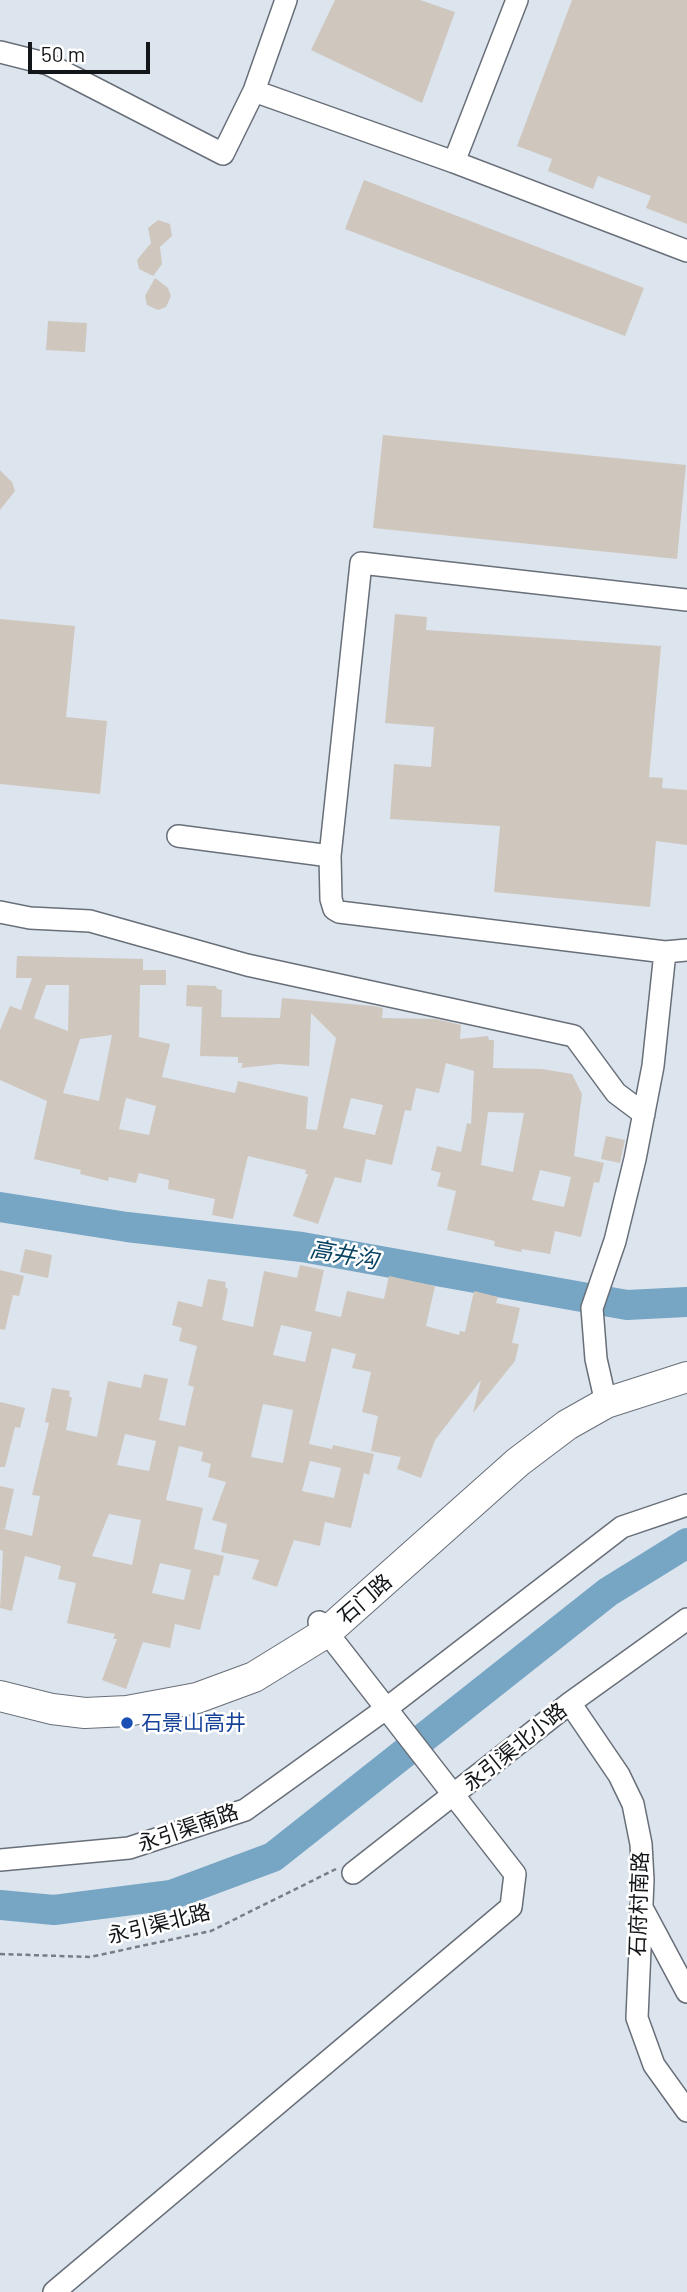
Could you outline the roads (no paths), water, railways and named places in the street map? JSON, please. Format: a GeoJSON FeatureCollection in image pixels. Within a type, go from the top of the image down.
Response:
{"type":"FeatureCollection","features":[{"type":"Feature","properties":{"kind":"highway","name":"石门路"},"geometry":{"type":"LineString","coordinates":[[0,1696],[51,1709],[85,1713],[127,1711],[184,1701],[254,1677],[322,1627],[518,1462],[604,1396],[636,1375],[687,1363]]}},
{"type":"Feature","properties":{"kind":"highway","name":"石门路"},"geometry":{"type":"LineString","coordinates":[[604,1396],[687,1377]]}},
{"type":"Feature","properties":{"kind":"highway","name":"石门路"},"geometry":{"type":"LineString","coordinates":[[0,1682],[24,1689],[85,1697],[135,1696],[188,1685],[252,1661],[322,1627]]}},
{"type":"Feature","properties":{"kind":"street"},"geometry":{"type":"LineString","coordinates":[[0,52],[47,64],[223,154],[254,92],[286,0]]}},
{"type":"Feature","properties":{"kind":"street"},"geometry":{"type":"LineString","coordinates":[[454,162],[517,0]]}},
{"type":"Feature","properties":{"kind":"street"},"geometry":{"type":"LineString","coordinates":[[254,92],[454,162],[687,251]]}},
{"type":"Feature","properties":{"kind":"street"},"geometry":{"type":"LineString","coordinates":[[687,600],[362,563],[330,856],[331,899],[334,909],[339,912],[665,952],[687,950]]}},
{"type":"Feature","properties":{"kind":"street"},"geometry":{"type":"LineString","coordinates":[[178,836],[330,856]]}},
{"type":"Feature","properties":{"kind":"street"},"geometry":{"type":"LineString","coordinates":[[0,912],[30,918],[90,921],[247,965],[573,1036],[616,1093],[644,1114]]}},
{"type":"Feature","properties":{"kind":"street"},"geometry":{"type":"LineString","coordinates":[[604,1396],[594,1340],[592,1308],[615,1241],[644,1114],[653,1066],[665,952]]}},
{"type":"Feature","properties":{"kind":"street","name":"永引渠南路"},"geometry":{"type":"LineString","coordinates":[[0,1860],[129,1848],[245,1810],[387,1708],[622,1527],[687,1505]]}},
{"type":"Feature","properties":{"kind":"street","name":"永引渠北小路"},"geometry":{"type":"LineString","coordinates":[[322,1627],[450,1790],[687,1619]]}},
{"type":"Feature","properties":{"kind":"street","name":"石府村南路"},"geometry":{"type":"LineString","coordinates":[[570,1703],[619,1775],[633,1804],[641,1844],[637,2018],[654,2065],[687,2111]]}},
{"type":"Feature","properties":{"kind":"street"},"geometry":{"type":"LineString","coordinates":[[54,2292],[511,1907],[515,1874],[450,1790],[353,1873]]}},
{"type":"Feature","properties":{"kind":"street"},"geometry":{"type":"LineString","coordinates":[[641,1906],[687,1992]]}},
{"type":"Feature","properties":{"kind":"waterway","name":"高井沟"},"geometry":{"type":"LineString","coordinates":[[0,1207],[127,1227],[302,1247],[627,1305],[687,1302]]}},
{"type":"Feature","properties":{"kind":"waterway"},"geometry":{"type":"LineString","coordinates":[[0,1905],[54,1910],[171,1895],[273,1857],[608,1592],[687,1543]]}},
{"type":"Feature","properties":{"kind":"place","name":"石景山高井"},"geometry":{"type":"Point","coordinates":[127,1723]}}]}
